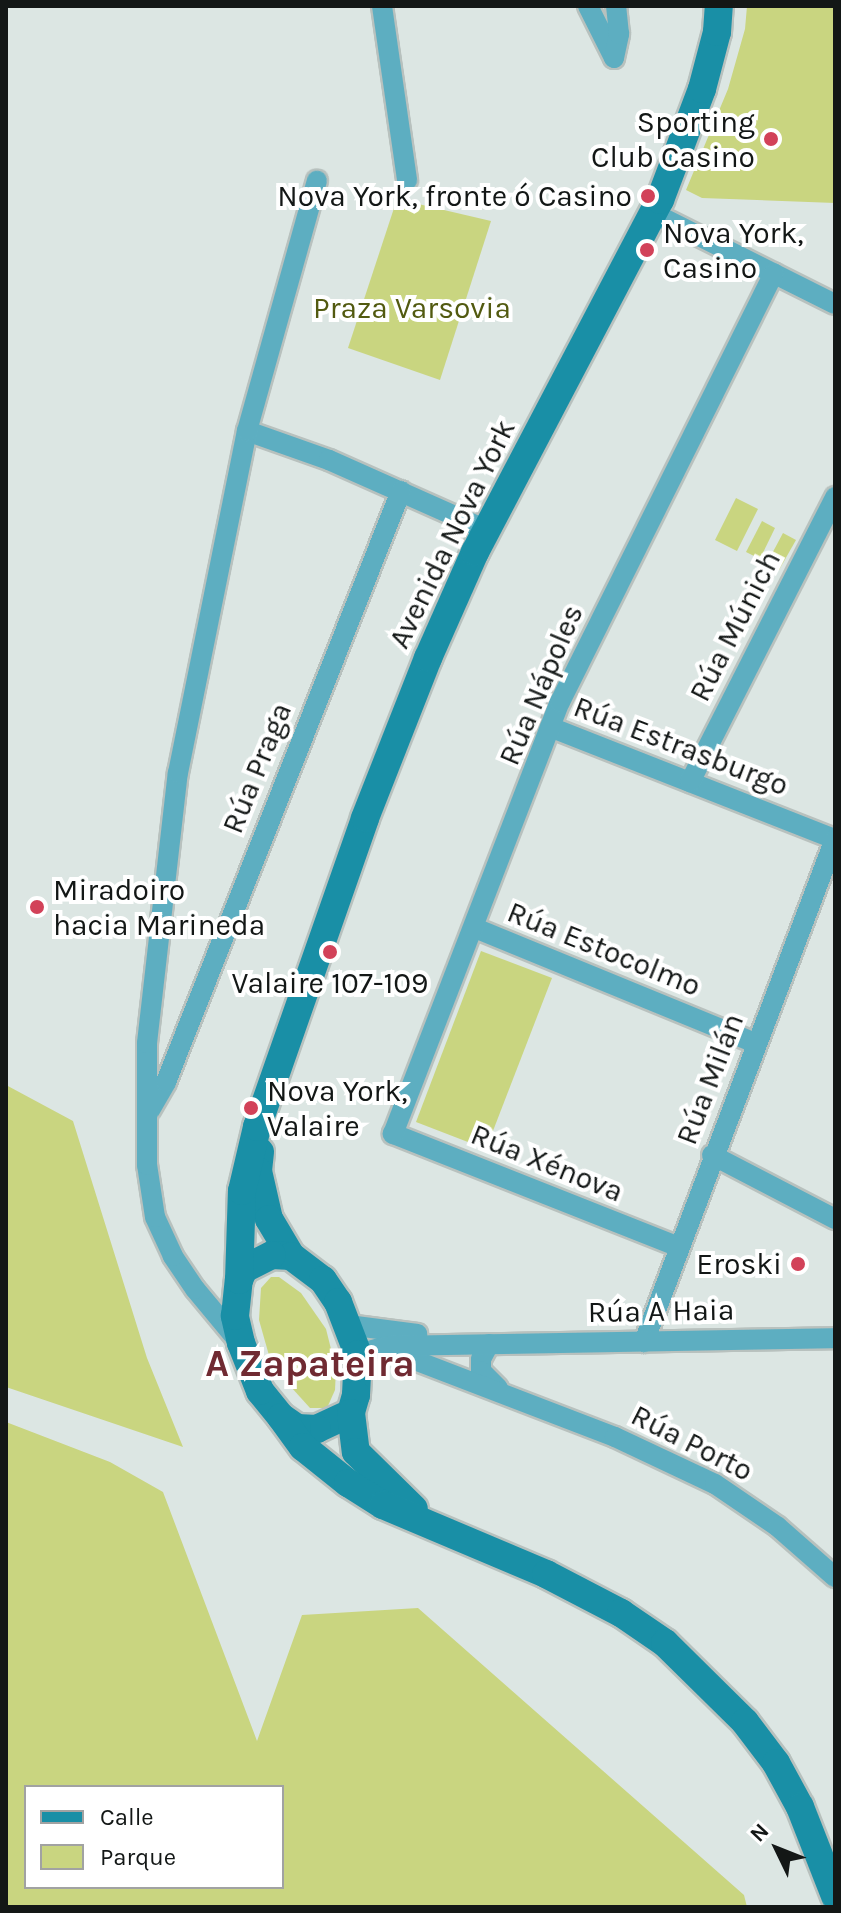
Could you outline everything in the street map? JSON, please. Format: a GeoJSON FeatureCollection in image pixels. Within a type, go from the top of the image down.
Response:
{"type":"FeatureCollection","features":[{"type":"Feature","properties":{"kind":"street"},"geometry":{"type":"LineString","coordinates":[[382,6],[407,180]]}},
{"type":"Feature","properties":{"kind":"street"},"geometry":{"type":"LineString","coordinates":[[588,6],[614,58],[619,34],[616,6]]}},
{"type":"Feature","properties":{"kind":"street","name":"Avenida Nova York"},"geometry":{"type":"LineString","coordinates":[[237,1287],[242,1191],[265,1103],[365,818],[428,658],[486,530],[653,213],[702,89],[717,32],[719,6]]}},
{"type":"Feature","properties":{"kind":"street"},"geometry":{"type":"LineString","coordinates":[[241,1343],[195,1289],[173,1256],[155,1217],[147,1165],[147,1043],[178,773],[247,431],[317,181]]}},
{"type":"Feature","properties":{"kind":"street"},"geometry":{"type":"LineString","coordinates":[[653,213],[835,304]]}},
{"type":"Feature","properties":{"kind":"street","name":"Rúa Nápoles"},"geometry":{"type":"LineString","coordinates":[[393,1134],[550,727],[774,273]]}},
{"type":"Feature","properties":{"kind":"street"},"geometry":{"type":"LineString","coordinates":[[247,431],[329,460],[486,530]]}},
{"type":"Feature","properties":{"kind":"street","name":"Rúa Praga"},"geometry":{"type":"LineString","coordinates":[[149,1111],[166,1082],[401,491]]}},
{"type":"Feature","properties":{"kind":"street","name":"Rúa Múnich"},"geometry":{"type":"LineString","coordinates":[[690,782],[835,497]]}},
{"type":"Feature","properties":{"kind":"street","name":"Rúa Estrasburgo"},"geometry":{"type":"LineString","coordinates":[[550,727],[835,839]]}},
{"type":"Feature","properties":{"kind":"street","name":"Rúa Milán"},"geometry":{"type":"LineString","coordinates":[[644,1342],[712,1155],[835,839]]}},
{"type":"Feature","properties":{"kind":"street","name":"Rúa Estocolmo"},"geometry":{"type":"LineString","coordinates":[[475,928],[756,1043]]}},
{"type":"Feature","properties":{"kind":"street","name":"Avenida Nova York"},"geometry":{"type":"LineString","coordinates":[[265,1103],[258,1171],[269,1219],[291,1256]]}},
{"type":"Feature","properties":{"kind":"street","name":"Rúa Xénova"},"geometry":{"type":"LineString","coordinates":[[393,1134],[679,1247]]}},
{"type":"Feature","properties":{"kind":"street"},"geometry":{"type":"LineString","coordinates":[[712,1155],[835,1219]]}},
{"type":"Feature","properties":{"kind":"street"},"geometry":{"type":"LineString","coordinates":[[440,1528],[398,1496],[356,1452],[351,1413],[356,1395],[358,1354],[348,1325],[323,1280],[291,1256],[272,1255],[244,1269],[237,1287],[241,1343],[260,1391],[303,1447],[348,1483],[383,1505],[546,1574],[621,1613],[665,1643],[709,1682],[776,1763],[800,1807],[835,1896]]}},
{"type":"Feature","properties":{"kind":"street"},"geometry":{"type":"LineString","coordinates":[[195,1289],[214,1298],[237,1287]]}},
{"type":"Feature","properties":{"kind":"street","name":"Rúa A Haia"},"geometry":{"type":"LineString","coordinates":[[348,1325],[435,1340],[489,1344],[835,1338]]}},
{"type":"Feature","properties":{"kind":"street","name":"Rúa A Haia"},"geometry":{"type":"LineString","coordinates":[[358,1354],[386,1346],[435,1340]]}},
{"type":"Feature","properties":{"kind":"street","name":"Rúa Porto"},"geometry":{"type":"LineString","coordinates":[[435,1340],[463,1368],[503,1394]]}},
{"type":"Feature","properties":{"kind":"street"},"geometry":{"type":"LineString","coordinates":[[489,1344],[481,1359],[481,1371],[503,1394]]}},
{"type":"Feature","properties":{"kind":"street","name":"Rúa Porto"},"geometry":{"type":"LineString","coordinates":[[386,1346],[615,1437],[715,1484],[778,1527],[835,1577]]}},
{"type":"Feature","properties":{"kind":"street"},"geometry":{"type":"LineString","coordinates":[[281,1417],[297,1428],[317,1429],[351,1413]]}},
{"type":"Feature","properties":{"kind":"green space","name":"Sporting Club Casino"},"geometry":{"type":"Polygon","coordinates":[[[747,6],[835,6],[835,203],[702,198],[686,190],[728,89],[745,29],[747,6]]]}},
{"type":"Feature","properties":{"kind":"green space","name":"Praza Varsovia"},"geometry":{"type":"Polygon","coordinates":[[[397,199],[491,221],[440,380],[348,348],[397,199]]]}},
{"type":"Feature","properties":{"kind":"green space"},"geometry":{"type":"Polygon","coordinates":[[[736,498],[758,509],[737,551],[715,540],[736,498]]]}},
{"type":"Feature","properties":{"kind":"green space"},"geometry":{"type":"Polygon","coordinates":[[[762,521],[775,528],[760,559],[746,552],[762,521]]]}},
{"type":"Feature","properties":{"kind":"green space"},"geometry":{"type":"Polygon","coordinates":[[[783,533],[796,540],[779,570],[767,563],[783,533]]]}},
{"type":"Feature","properties":{"kind":"green space"},"geometry":{"type":"Polygon","coordinates":[[[481,951],[552,978],[486,1149],[416,1122],[481,951]]]}},
{"type":"Feature","properties":{"kind":"green space"},"geometry":{"type":"Polygon","coordinates":[[[6,1085],[73,1121],[147,1358],[183,1447],[6,1387],[6,1085]]]}},
{"type":"Feature","properties":{"kind":"green space"},"geometry":{"type":"Polygon","coordinates":[[[271,1277],[279,1277],[301,1293],[326,1329],[336,1369],[335,1390],[327,1408],[310,1408],[272,1366],[259,1320],[261,1288],[271,1277]]]}},
{"type":"Feature","properties":{"kind":"green space"},"geometry":{"type":"Polygon","coordinates":[[[6,1422],[110,1462],[163,1492],[257,1741],[302,1615],[418,1608],[744,1895],[747,1907],[6,1907],[6,1422]]]}},
{"type":"Feature","properties":{"kind":"place","name":"Sporting Club Casino"},"geometry":{"type":"Point","coordinates":[771,139]}},
{"type":"Feature","properties":{"kind":"place","name":"Nova York, fronte ó Casino"},"geometry":{"type":"Point","coordinates":[648,196]}},
{"type":"Feature","properties":{"kind":"place","name":"Nova York, Casino"},"geometry":{"type":"Point","coordinates":[647,250]}},
{"type":"Feature","properties":{"kind":"place","name":"Miradoiro hacia Marineda"},"geometry":{"type":"Point","coordinates":[37,907]}},
{"type":"Feature","properties":{"kind":"place","name":"Valaire 107-109"},"geometry":{"type":"Point","coordinates":[330,952]}},
{"type":"Feature","properties":{"kind":"place","name":"Nova York, Valaire"},"geometry":{"type":"Point","coordinates":[251,1108]}},
{"type":"Feature","properties":{"kind":"place","name":"Eroski"},"geometry":{"type":"Point","coordinates":[798,1264]}},
{"type":"Feature","properties":{"kind":"district","name":"A Zapateira"},"geometry":{"type":"Point","coordinates":[310,1364]}}]}
